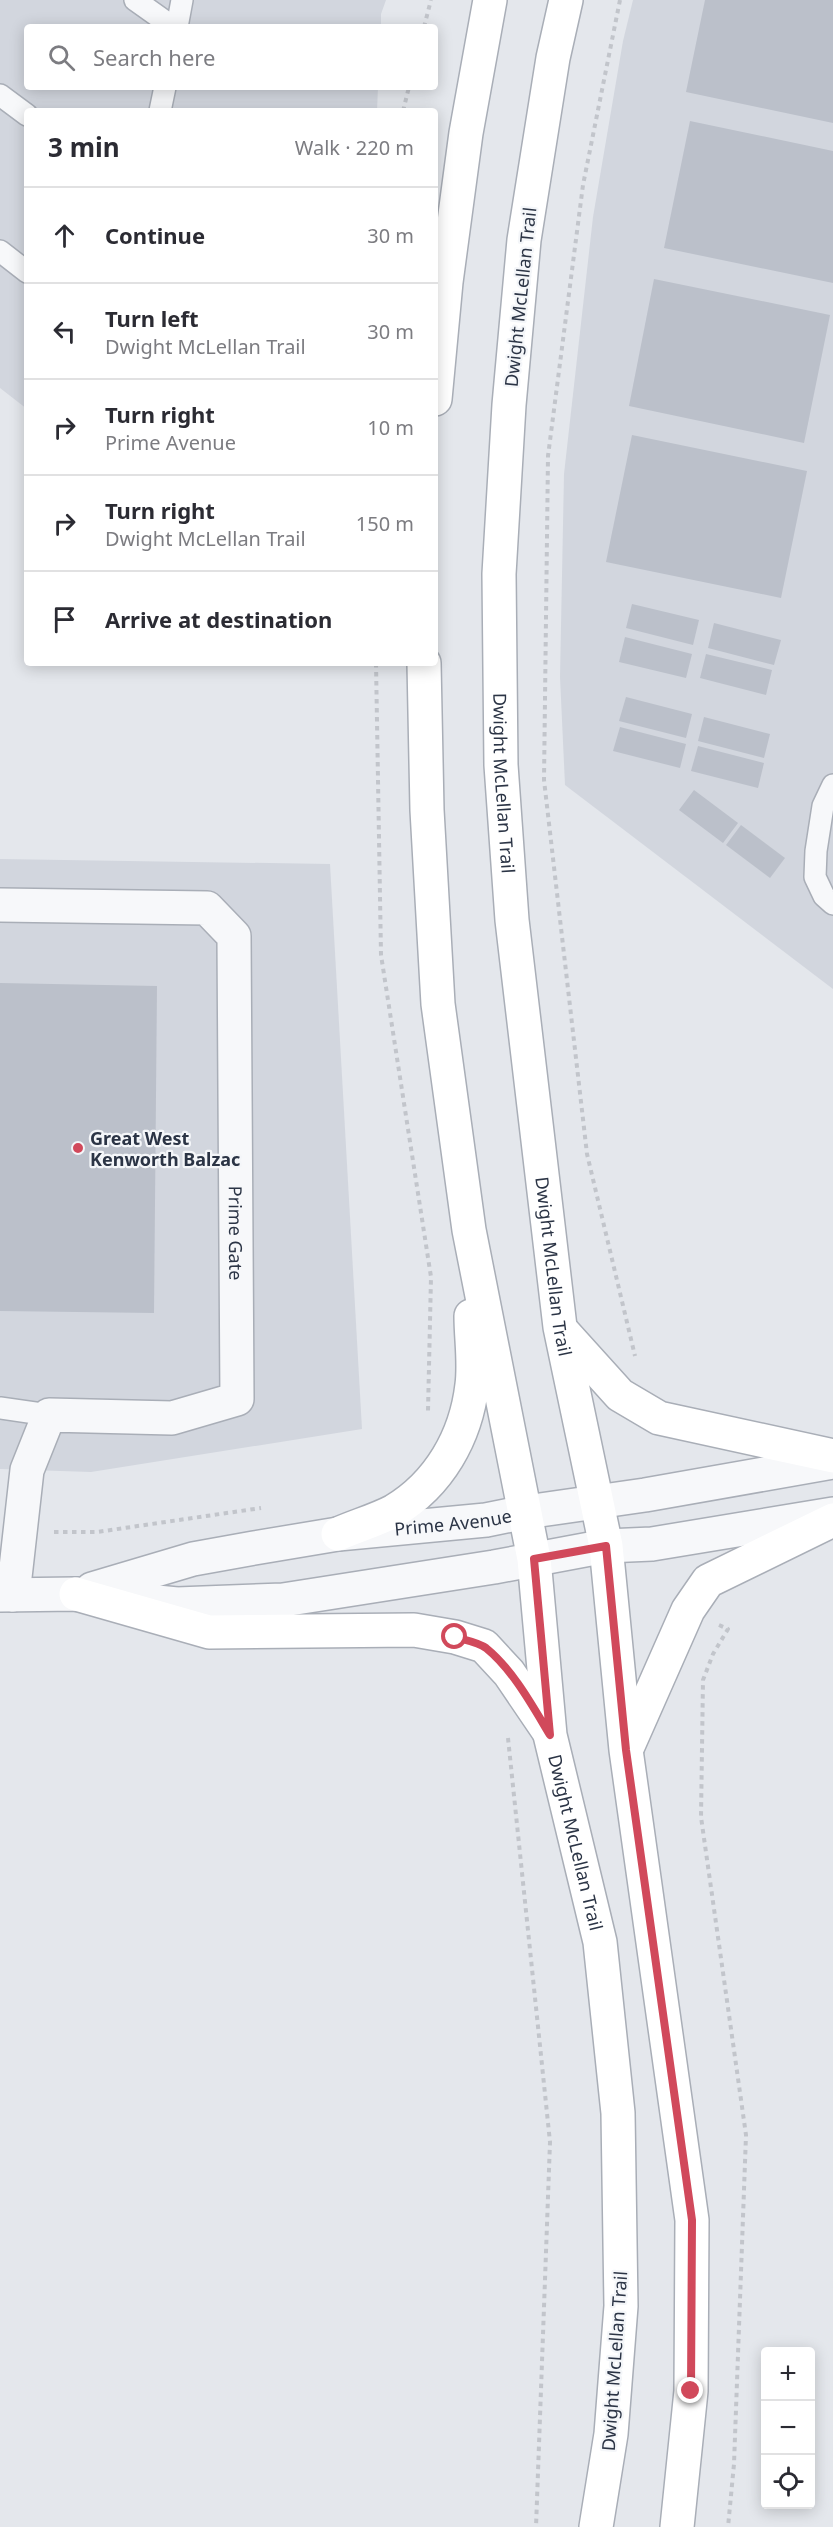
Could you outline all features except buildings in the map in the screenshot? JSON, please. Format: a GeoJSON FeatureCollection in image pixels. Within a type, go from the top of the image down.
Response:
{"type":"FeatureCollection","features":[{"type":"Feature","properties":{"kind":"main road"},"geometry":{"type":"LineString","coordinates":[[438,367],[446,282],[464,144],[490,0]]}},
{"type":"Feature","properties":{"kind":"main road","name":"Dwight McLellan Trail"},"geometry":{"type":"LineString","coordinates":[[566,0],[553,58],[524,240],[509,405],[499,574],[501,765],[512,920],[560,1327],[606,1546],[626,1750],[692,2220],[691,2391],[677,2527]]}},
{"type":"Feature","properties":{"kind":"main road","name":"Dwight McLellan Trail"},"geometry":{"type":"LineString","coordinates":[[424,666],[427,810],[438,1004],[469,1230],[534,1559],[550,1735],[600,1942],[618,2113],[621,2306],[611,2434],[596,2527]]}},
{"type":"Feature","properties":{"kind":"main road"},"geometry":{"type":"LineString","coordinates":[[338,1534],[392,1512],[414,1498],[447,1460],[459,1437],[472,1384],[469,1230]]}},
{"type":"Feature","properties":{"kind":"main road"},"geometry":{"type":"LineString","coordinates":[[560,1327],[576,1348],[620,1395],[659,1418],[833,1456]]}},
{"type":"Feature","properties":{"kind":"main road"},"geometry":{"type":"LineString","coordinates":[[626,1750],[688,1610],[708,1581],[833,1520]]}},
{"type":"Feature","properties":{"kind":"main road"},"geometry":{"type":"LineString","coordinates":[[76,1594],[209,1632],[414,1630],[455,1637],[484,1646],[514,1680],[550,1735]]}},
{"type":"Feature","properties":{"kind":"street","name":"Prime Gate"},"geometry":{"type":"LineString","coordinates":[[0,905],[207,908],[234,936],[237,1399],[172,1418],[49,1415]]}},
{"type":"Feature","properties":{"kind":"street"},"geometry":{"type":"LineString","coordinates":[[6,1595],[20,1531],[27,1470],[49,1415]]}},
{"type":"Feature","properties":{"kind":"street","name":"Prime Avenue"},"geometry":{"type":"LineString","coordinates":[[76,1594],[193,1560],[338,1534],[486,1520],[833,1462]]}},
{"type":"Feature","properties":{"kind":"street","name":"Prime Avenue"},"geometry":{"type":"LineString","coordinates":[[6,1595],[76,1594],[177,1604],[283,1600],[606,1546],[652,1544],[833,1514]]}},
{"type":"Feature","properties":{"kind":"lane"},"geometry":{"type":"LineString","coordinates":[[135,0],[171,24]]}},
{"type":"Feature","properties":{"kind":"lane"},"geometry":{"type":"LineString","coordinates":[[176,24],[182,0]]}},
{"type":"Feature","properties":{"kind":"lane"},"geometry":{"type":"LineString","coordinates":[[161,108],[164,90]]}},
{"type":"Feature","properties":{"kind":"lane"},"geometry":{"type":"LineString","coordinates":[[0,95],[24,113]]}},
{"type":"Feature","properties":{"kind":"lane"},"geometry":{"type":"LineString","coordinates":[[0,251],[24,270]]}},
{"type":"Feature","properties":{"kind":"lane"},"geometry":{"type":"LineString","coordinates":[[833,785],[823,806],[816,852],[815,877],[824,896],[833,904]]}},
{"type":"Feature","properties":{"kind":"lane"},"geometry":{"type":"LineString","coordinates":[[0,1408],[49,1415]]}},
{"type":"Feature","properties":{"kind":"path"},"geometry":{"type":"LineString","coordinates":[[425,24],[431,0]]}},
{"type":"Feature","properties":{"kind":"path"},"geometry":{"type":"LineString","coordinates":[[620,0],[583,186],[548,456],[544,780],[587,1154],[636,1360]]}},
{"type":"Feature","properties":{"kind":"path"},"geometry":{"type":"LineString","coordinates":[[404,108],[408,90]]}},
{"type":"Feature","properties":{"kind":"path"},"geometry":{"type":"LineString","coordinates":[[376,666],[381,955],[431,1277],[428,1412]]}},
{"type":"Feature","properties":{"kind":"path"},"geometry":{"type":"LineString","coordinates":[[20,1531],[97,1532],[267,1507]]}},
{"type":"Feature","properties":{"kind":"path"},"geometry":{"type":"LineString","coordinates":[[728,1629],[713,1654],[703,1680],[701,1817],[746,2135],[734,2464],[728,2527]]}},
{"type":"Feature","properties":{"kind":"path"},"geometry":{"type":"LineString","coordinates":[[507,1729],[550,2142],[536,2527]]}},
{"type":"Feature","properties":{"kind":"shaded area"},"geometry":{"type":"Polygon","coordinates":[[[0,0],[386,0],[381,14],[381,24],[24,24],[24,90],[378,90],[377,108],[24,108],[24,407],[0,388],[0,0]]]}},
{"type":"Feature","properties":{"kind":"shaded area"},"geometry":{"type":"Polygon","coordinates":[[[633,0],[833,0],[833,989],[565,785],[560,677],[564,474],[593,217],[623,41],[633,0]]]}},
{"type":"Feature","properties":{"kind":"shaded area"},"geometry":{"type":"Polygon","coordinates":[[[0,859],[330,864],[362,1429],[91,1472],[0,1469],[0,859]]]}},
{"type":"Feature","properties":{"kind":"place","name":"Great West Kenworth Balzac"},"geometry":{"type":"Point","coordinates":[78,1148]}},
{"type":"Feature","properties":{"kind":"route"},"geometry":{"type":"LineString","coordinates":[[455,1637],[484,1646],[509,1673],[531,1703],[550,1735],[534,1559],[606,1546],[626,1750],[692,2220],[691,2391]]}}]}
